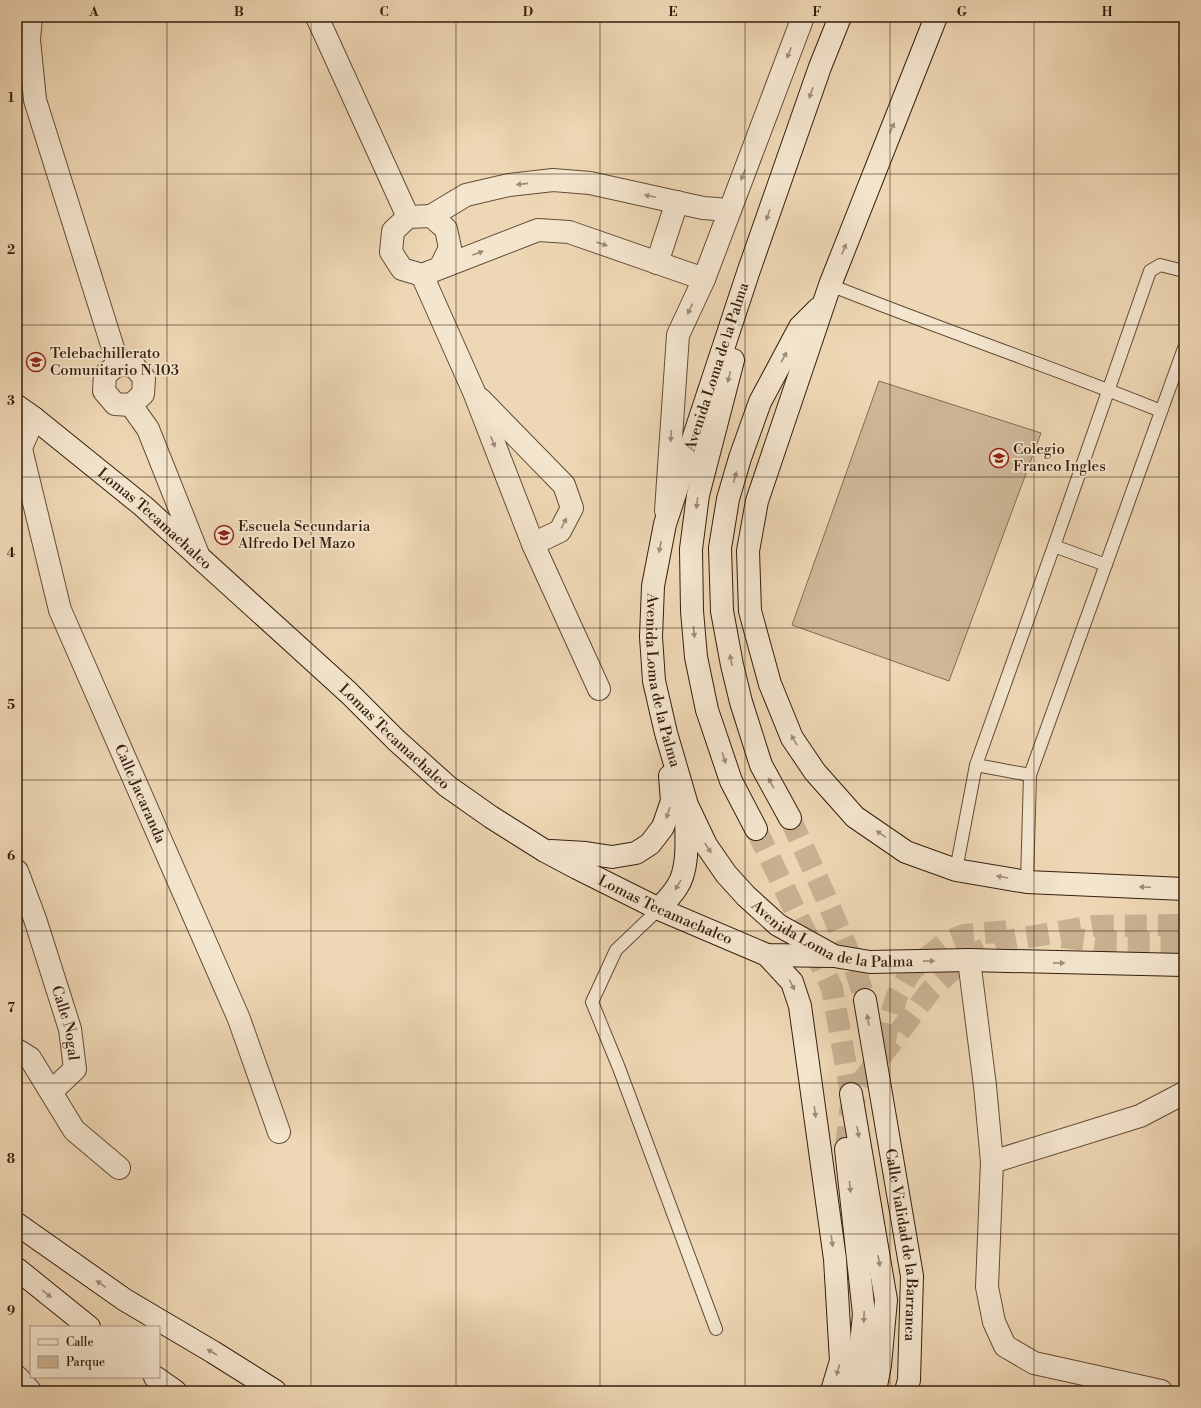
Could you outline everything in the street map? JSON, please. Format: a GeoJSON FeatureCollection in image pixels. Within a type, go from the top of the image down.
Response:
{"type":"FeatureCollection","features":[{"type":"Feature","properties":{"kind":"main road"},"geometry":{"type":"LineString","coordinates":[[31,17],[29,40],[35,100],[118,364]]}},
{"type":"Feature","properties":{"kind":"main road"},"geometry":{"type":"LineString","coordinates":[[317,17],[408,217]]}},
{"type":"Feature","properties":{"kind":"main road"},"geometry":{"type":"LineString","coordinates":[[665,524],[678,335],[704,279],[803,17]]}},
{"type":"Feature","properties":{"kind":"main road","name":"Avenida Loma de la Palma"},"geometry":{"type":"LineString","coordinates":[[840,17],[820,67],[749,270],[665,524],[653,586],[651,637],[654,681],[666,733],[686,806],[706,845],[726,874],[746,896],[778,925],[834,956],[870,962],[969,960],[1184,965]]}},
{"type":"Feature","properties":{"kind":"main road"},"geometry":{"type":"LineString","coordinates":[[936,17],[827,294],[757,501],[748,552],[750,611],[770,684],[792,738],[815,772],[855,817],[906,852],[956,870],[1027,882],[1184,889]]}},
{"type":"Feature","properties":{"kind":"main road"},"geometry":{"type":"LineString","coordinates":[[704,279],[569,232],[538,230],[432,271],[402,269],[391,252],[393,231],[408,217],[431,216],[466,196],[509,185],[553,180],[590,182],[703,208],[730,210]]}},
{"type":"Feature","properties":{"kind":"main road"},"geometry":{"type":"LineString","coordinates":[[657,263],[677,202]]}},
{"type":"Feature","properties":{"kind":"main road"},"geometry":{"type":"LineString","coordinates":[[431,216],[446,229],[450,248],[432,271]]}},
{"type":"Feature","properties":{"kind":"main road"},"geometry":{"type":"LineString","coordinates":[[749,270],[735,351],[698,495],[691,549],[692,603],[696,657],[708,710],[731,780],[756,829]]}},
{"type":"Feature","properties":{"kind":"main road"},"geometry":{"type":"LineString","coordinates":[[432,271],[474,392],[533,544],[600,690]]}},
{"type":"Feature","properties":{"kind":"main road"},"geometry":{"type":"LineString","coordinates":[[790,818],[762,765],[741,702],[732,665],[722,611],[720,548],[728,499],[760,402],[800,327],[827,294]]}},
{"type":"Feature","properties":{"kind":"main road"},"geometry":{"type":"LineString","coordinates":[[118,364],[134,366],[144,378],[144,394],[131,405],[115,404],[104,391],[105,375],[118,364]]}},
{"type":"Feature","properties":{"kind":"main road"},"geometry":{"type":"LineString","coordinates":[[474,392],[564,485],[572,508],[560,531],[533,544]]}},
{"type":"Feature","properties":{"kind":"main road"},"geometry":{"type":"LineString","coordinates":[[131,405],[148,429],[199,557]]}},
{"type":"Feature","properties":{"kind":"main road"},"geometry":{"type":"LineString","coordinates":[[19,453],[26,412]]}},
{"type":"Feature","properties":{"kind":"main road","name":"Lomas Tecamachalco"},"geometry":{"type":"LineString","coordinates":[[26,412],[143,506],[349,693],[396,740],[447,786],[490,817],[545,851],[659,909],[768,955],[834,956]]}},
{"type":"Feature","properties":{"kind":"main road","name":"Calle Jacaranda"},"geometry":{"type":"LineString","coordinates":[[19,453],[60,610],[239,1019],[279,1132]]}},
{"type":"Feature","properties":{"kind":"main road"},"geometry":{"type":"LineString","coordinates":[[545,851],[586,853],[612,857],[636,853],[650,844],[663,827],[672,801],[666,733]]}},
{"type":"Feature","properties":{"kind":"main road"},"geometry":{"type":"LineString","coordinates":[[659,909],[678,887],[682,876],[686,858],[686,806]]}},
{"type":"Feature","properties":{"kind":"main road","name":"Calle Nogal"},"geometry":{"type":"LineString","coordinates":[[17,872],[35,919],[70,1029],[75,1069],[52,1091]]}},
{"type":"Feature","properties":{"kind":"main road"},"geometry":{"type":"LineString","coordinates":[[768,955],[792,982],[800,1006],[835,1259],[841,1361],[832,1391]]}},
{"type":"Feature","properties":{"kind":"main road"},"geometry":{"type":"LineString","coordinates":[[969,960],[985,1086],[992,1162],[987,1287],[994,1322],[1005,1346],[1034,1363],[1161,1391]]}},
{"type":"Feature","properties":{"kind":"main road"},"geometry":{"type":"LineString","coordinates":[[865,1000],[881,1100]]}},
{"type":"Feature","properties":{"kind":"main road"},"geometry":{"type":"LineString","coordinates":[[881,1100],[884,1045]]}},
{"type":"Feature","properties":{"kind":"main road"},"geometry":{"type":"LineString","coordinates":[[17,1050],[30,1058],[52,1091],[74,1130],[119,1168]]}},
{"type":"Feature","properties":{"kind":"main road"},"geometry":{"type":"LineString","coordinates":[[992,1162],[1140,1116],[1184,1093]]}},
{"type":"Feature","properties":{"kind":"main road"},"geometry":{"type":"LineString","coordinates":[[851,1094],[886,1300],[880,1365],[875,1391]]}},
{"type":"Feature","properties":{"kind":"main road","name":"Calle Vialidad de la Barranca"},"geometry":{"type":"LineString","coordinates":[[881,1100],[912,1276],[910,1380],[906,1391]]}},
{"type":"Feature","properties":{"kind":"main road"},"geometry":{"type":"LineString","coordinates":[[846,1149],[864,1314],[855,1391]]}},
{"type":"Feature","properties":{"kind":"main road"},"geometry":{"type":"LineString","coordinates":[[17,1224],[125,1300],[275,1391]]}},
{"type":"Feature","properties":{"kind":"main road"},"geometry":{"type":"LineString","coordinates":[[17,1270],[87,1326]]}},
{"type":"Feature","properties":{"kind":"main road"},"geometry":{"type":"LineString","coordinates":[[245,1372],[266,1391]]}},
{"type":"Feature","properties":{"kind":"main road"},"geometry":{"type":"LineString","coordinates":[[245,1372],[288,1391]]}},
{"type":"Feature","properties":{"kind":"main road"},"geometry":{"type":"LineString","coordinates":[[17,1377],[30,1391]]}},
{"type":"Feature","properties":{"kind":"main road"},"geometry":{"type":"LineString","coordinates":[[156,1378],[175,1391]]}},
{"type":"Feature","properties":{"kind":"lane"},"geometry":{"type":"LineString","coordinates":[[956,870],[976,765],[1150,271],[1160,265],[1184,271]]}},
{"type":"Feature","properties":{"kind":"lane"},"geometry":{"type":"LineString","coordinates":[[827,294],[876,303],[1109,390],[1161,411]]}},
{"type":"Feature","properties":{"kind":"lane"},"geometry":{"type":"LineString","coordinates":[[1027,882],[1030,775],[1184,348]]}},
{"type":"Feature","properties":{"kind":"lane"},"geometry":{"type":"LineString","coordinates":[[1054,546],[1106,565]]}},
{"type":"Feature","properties":{"kind":"lane"},"geometry":{"type":"LineString","coordinates":[[976,765],[1030,775]]}},
{"type":"Feature","properties":{"kind":"lane"},"geometry":{"type":"LineString","coordinates":[[659,909],[616,950],[592,1002],[619,1068],[716,1330]]}},
{"type":"Feature","properties":{"kind":"green space"},"geometry":{"type":"Polygon","coordinates":[[[879,381],[1041,433],[949,681],[792,625],[879,381]]]}},
{"type":"Feature","properties":{"kind":"tunnel"},"geometry":{"type":"LineString","coordinates":[[790,818],[854,965],[865,1000]]}},
{"type":"Feature","properties":{"kind":"tunnel"},"geometry":{"type":"LineString","coordinates":[[756,829],[832,988],[851,1094]]}},
{"type":"Feature","properties":{"kind":"tunnel"},"geometry":{"type":"LineString","coordinates":[[846,1149],[850,1111],[863,1080],[931,990],[965,958],[1000,942],[1093,926],[1184,925]]}},
{"type":"Feature","properties":{"kind":"tunnel"},"geometry":{"type":"LineString","coordinates":[[884,1045],[889,1021],[897,996],[911,971],[946,942],[964,935],[1014,931]]}},
{"type":"Feature","properties":{"kind":"tunnel"},"geometry":{"type":"LineString","coordinates":[[1062,937],[1100,942],[1184,943]]}},
{"type":"Feature","properties":{"kind":"place","name":"Telebachillerato Comunitario N 103"},"geometry":{"type":"Point","coordinates":[36,362]}},
{"type":"Feature","properties":{"kind":"place","name":"Colegio Franco Ingles"},"geometry":{"type":"Point","coordinates":[999,458]}},
{"type":"Feature","properties":{"kind":"place","name":"Escuela Secundaria Alfredo Del Mazo"},"geometry":{"type":"Point","coordinates":[224,535]}}]}
